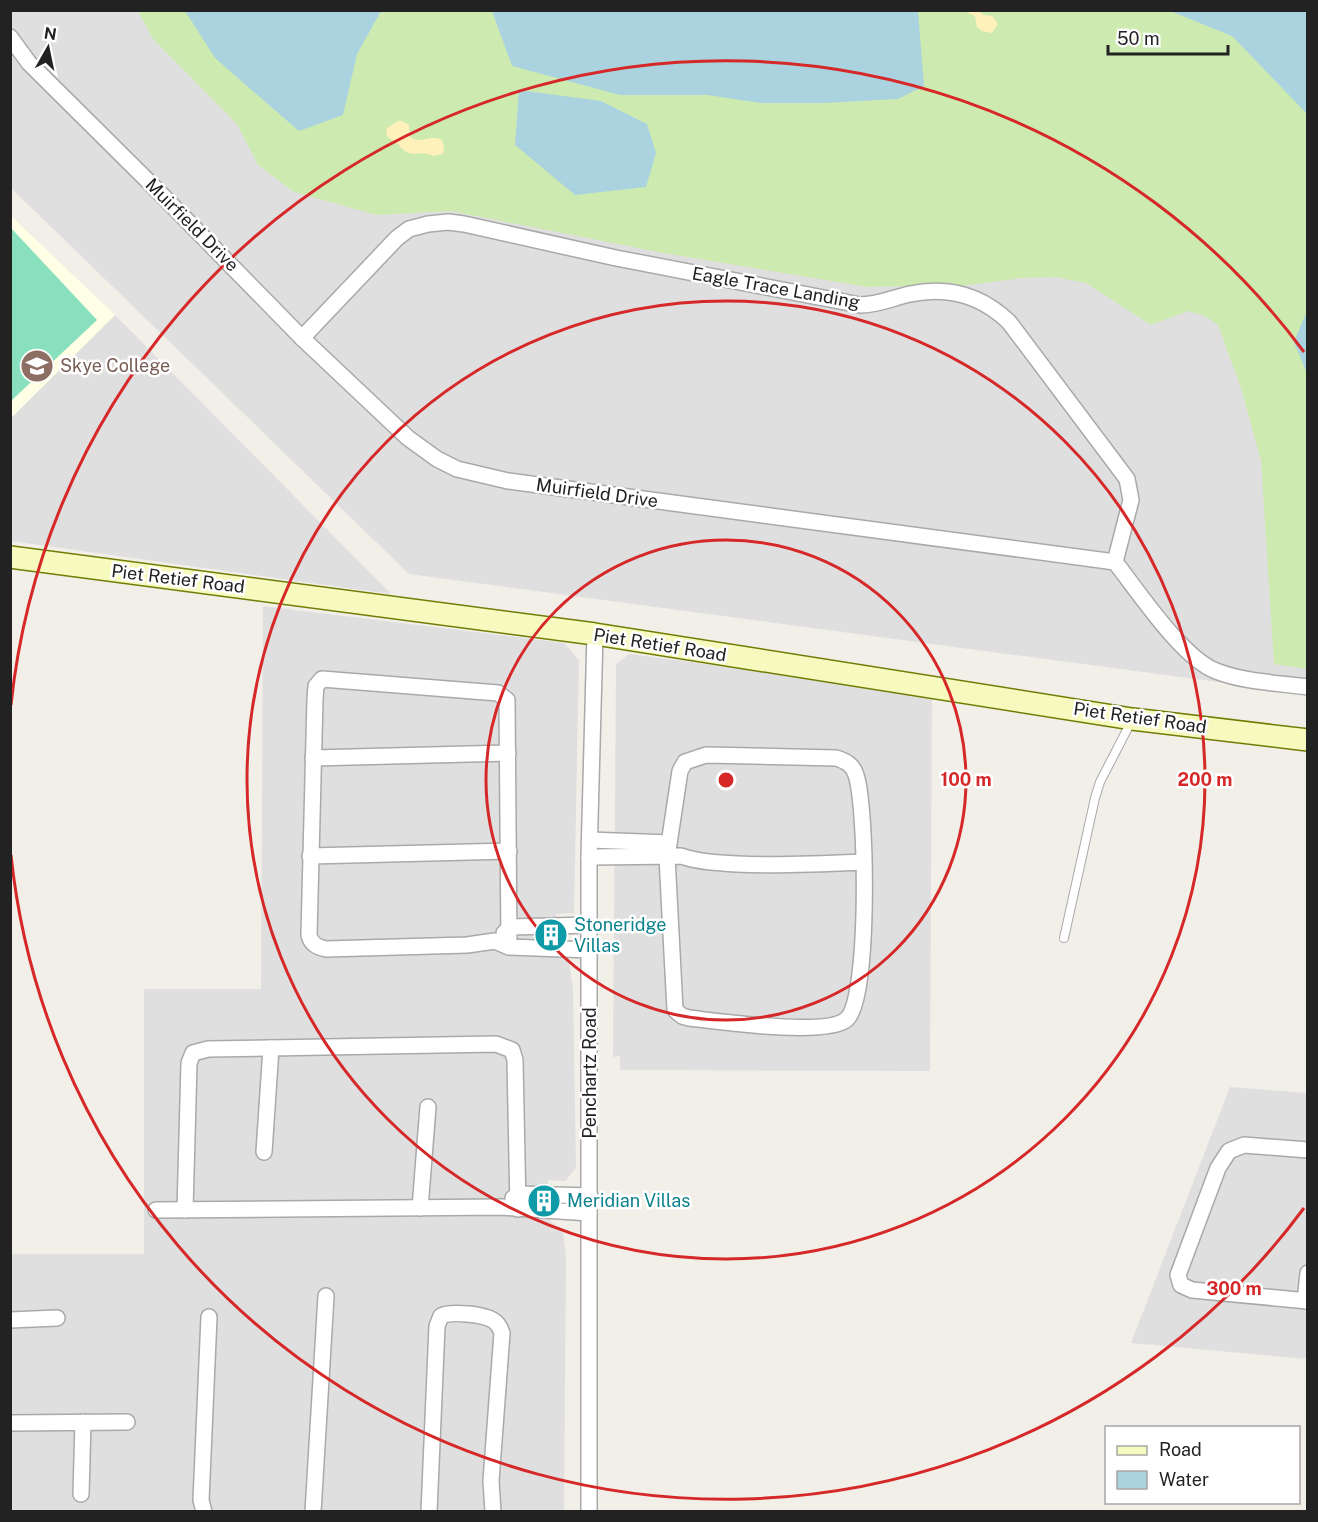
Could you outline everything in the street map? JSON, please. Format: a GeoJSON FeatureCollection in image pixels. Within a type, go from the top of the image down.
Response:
{"type":"FeatureCollection","features":[{"type":"Feature","properties":{"kind":"street","name":"Muirfield Drive"},"geometry":{"type":"LineString","coordinates":[[10,38],[28,63],[302,338],[408,438],[437,459],[457,469],[508,481],[1115,562]]}},
{"type":"Feature","properties":{"kind":"street","name":"Eagle Trace Landing"},"geometry":{"type":"LineString","coordinates":[[302,338],[397,238],[409,230],[428,224],[448,222],[480,226],[616,258],[860,304],[872,305],[909,294],[936,290],[964,294],[988,305],[1009,322],[1127,479],[1131,500],[1115,562]]}},
{"type":"Feature","properties":{"kind":"street","name":"Piet Retief Road"},"geometry":{"type":"LineString","coordinates":[[10,557],[595,634],[1132,719],[1308,740]]}},
{"type":"Feature","properties":{"kind":"street"},"geometry":{"type":"LineString","coordinates":[[1115,562],[1173,635],[1203,664],[1224,673],[1308,687]]}},
{"type":"Feature","properties":{"kind":"street","name":"Penchartz Road"},"geometry":{"type":"LineString","coordinates":[[589,1512],[589,856],[595,634]]}},
{"type":"Feature","properties":{"kind":"street"},"geometry":{"type":"LineString","coordinates":[[502,944],[510,927],[507,700],[502,695],[328,678],[318,682],[315,691],[310,856],[309,935],[311,942],[320,948],[502,944],[590,950]]}},
{"type":"Feature","properties":{"kind":"street"},"geometry":{"type":"LineString","coordinates":[[313,759],[508,753]]}},
{"type":"Feature","properties":{"kind":"street"},"geometry":{"type":"LineString","coordinates":[[706,755],[836,758],[851,764],[856,773],[860,795],[864,937],[862,961],[852,1011],[848,1018],[842,1022],[813,1027],[791,1027],[689,1018],[675,1011],[672,852],[677,779],[686,762],[706,755]]}},
{"type":"Feature","properties":{"kind":"street"},"geometry":{"type":"LineString","coordinates":[[590,840],[672,852],[694,860],[714,862],[784,866],[863,862]]}},
{"type":"Feature","properties":{"kind":"street"},"geometry":{"type":"LineString","coordinates":[[310,856],[510,851]]}},
{"type":"Feature","properties":{"kind":"street"},"geometry":{"type":"LineString","coordinates":[[589,856],[672,852]]}},
{"type":"Feature","properties":{"kind":"street"},"geometry":{"type":"LineString","coordinates":[[510,927],[590,925]]}},
{"type":"Feature","properties":{"kind":"street"},"geometry":{"type":"LineString","coordinates":[[185,1210],[190,1058],[198,1050],[208,1048],[496,1044],[512,1050],[515,1060],[519,1202]]}},
{"type":"Feature","properties":{"kind":"street"},"geometry":{"type":"LineString","coordinates":[[264,1152],[271,1048]]}},
{"type":"Feature","properties":{"kind":"street"},"geometry":{"type":"LineString","coordinates":[[420,1208],[428,1107]]}},
{"type":"Feature","properties":{"kind":"street"},"geometry":{"type":"LineString","coordinates":[[1308,1150],[1244,1145],[1230,1151],[1218,1168],[1178,1275],[1180,1285],[1192,1290],[1306,1301],[1308,1273]]}},
{"type":"Feature","properties":{"kind":"street"},"geometry":{"type":"LineString","coordinates":[[156,1210],[501,1208],[519,1202],[590,1196]]}},
{"type":"Feature","properties":{"kind":"street"},"geometry":{"type":"LineString","coordinates":[[519,1202],[589,1213]]}},
{"type":"Feature","properties":{"kind":"street"},"geometry":{"type":"LineString","coordinates":[[313,1512],[326,1296]]}},
{"type":"Feature","properties":{"kind":"street"},"geometry":{"type":"LineString","coordinates":[[429,1512],[437,1326],[441,1316],[449,1313],[487,1317],[496,1322],[502,1333],[491,1481],[493,1512]]}},
{"type":"Feature","properties":{"kind":"street"},"geometry":{"type":"LineString","coordinates":[[204,1512],[201,1500],[209,1317]]}},
{"type":"Feature","properties":{"kind":"street"},"geometry":{"type":"LineString","coordinates":[[10,1320],[57,1318]]}},
{"type":"Feature","properties":{"kind":"street"},"geometry":{"type":"LineString","coordinates":[[10,1422],[127,1422]]}},
{"type":"Feature","properties":{"kind":"street"},"geometry":{"type":"LineString","coordinates":[[81,1494],[83,1422]]}},
{"type":"Feature","properties":{"kind":"lane"},"geometry":{"type":"LineString","coordinates":[[1064,939],[1095,798],[1100,782],[1132,719]]}},
{"type":"Feature","properties":{"kind":"shaded area"},"geometry":{"type":"Polygon","coordinates":[[[10,11],[1307,11],[1307,694],[409,574],[11,188],[10,11]]]}},
{"type":"Feature","properties":{"kind":"shaded area","name":"Skye College"},"geometry":{"type":"Polygon","coordinates":[[[10,215],[115,315],[11,418],[10,418],[10,215]]]}},
{"type":"Feature","properties":{"kind":"shaded area"},"geometry":{"type":"Polygon","coordinates":[[[115,315],[391,594],[11,541],[11,418],[115,315]]]}},
{"type":"Feature","properties":{"kind":"shaded area"},"geometry":{"type":"Polygon","coordinates":[[[263,606],[564,643],[579,660],[574,913],[556,914],[559,953],[569,961],[573,989],[576,1168],[565,1181],[548,1180],[546,1217],[563,1232],[566,1256],[564,1511],[11,1512],[11,1254],[144,1254],[144,989],[261,989],[263,606]]]}},
{"type":"Feature","properties":{"kind":"shaded area"},"geometry":{"type":"Polygon","coordinates":[[[629,654],[932,693],[930,1071],[620,1070],[620,1056],[613,1057],[616,664],[629,654]]]}},
{"type":"Feature","properties":{"kind":"shaded area"},"geometry":{"type":"Polygon","coordinates":[[[1230,1087],[1307,1093],[1307,1359],[1131,1343],[1230,1087]]]}},
{"type":"Feature","properties":{"kind":"green space"},"geometry":{"type":"Polygon","coordinates":[[[138,11],[1307,11],[1307,669],[1274,664],[1261,460],[1240,385],[1218,325],[1205,316],[1188,311],[1151,325],[1086,283],[1056,277],[1021,278],[969,285],[867,287],[663,253],[451,211],[377,215],[294,192],[258,165],[237,124],[153,39],[138,11]]]}},
{"type":"Feature","properties":{"kind":"green space","name":"Skye College"},"geometry":{"type":"Polygon","coordinates":[[[11,228],[97,320],[11,401],[11,228]]]}},
{"type":"Feature","properties":{"kind":"sand"},"geometry":{"type":"Polygon","coordinates":[[[965,11],[979,11],[983,15],[992,16],[998,24],[992,33],[982,31],[977,27],[975,16],[965,11]]]}},
{"type":"Feature","properties":{"kind":"sand"},"geometry":{"type":"Polygon","coordinates":[[[398,121],[409,125],[410,137],[414,139],[438,138],[442,140],[443,154],[433,156],[405,151],[386,134],[387,128],[398,121]]]}},
{"type":"Feature","properties":{"kind":"water"},"geometry":{"type":"Polygon","coordinates":[[[185,11],[381,11],[357,54],[343,115],[299,131],[215,58],[185,11]]]}},
{"type":"Feature","properties":{"kind":"water"},"geometry":{"type":"Polygon","coordinates":[[[492,11],[918,11],[924,86],[898,99],[825,103],[761,103],[707,95],[620,95],[512,66],[492,11]]]}},
{"type":"Feature","properties":{"kind":"water"},"geometry":{"type":"Polygon","coordinates":[[[1170,11],[1307,11],[1307,114],[1232,36],[1170,11]]]}},
{"type":"Feature","properties":{"kind":"water"},"geometry":{"type":"Polygon","coordinates":[[[519,90],[601,101],[647,124],[656,153],[646,187],[575,195],[515,145],[519,90]]]}},
{"type":"Feature","properties":{"kind":"water"},"geometry":{"type":"Polygon","coordinates":[[[1307,311],[1307,373],[1294,342],[1307,311]]]}},
{"type":"Feature","properties":{"kind":"place","name":"Skye College"},"geometry":{"type":"Point","coordinates":[37,366]}},
{"type":"Feature","properties":{"kind":"place","name":"Stoneridge Villas"},"geometry":{"type":"Point","coordinates":[551,935]}},
{"type":"Feature","properties":{"kind":"place","name":"Meridian Villas"},"geometry":{"type":"Point","coordinates":[544,1201]}}]}
